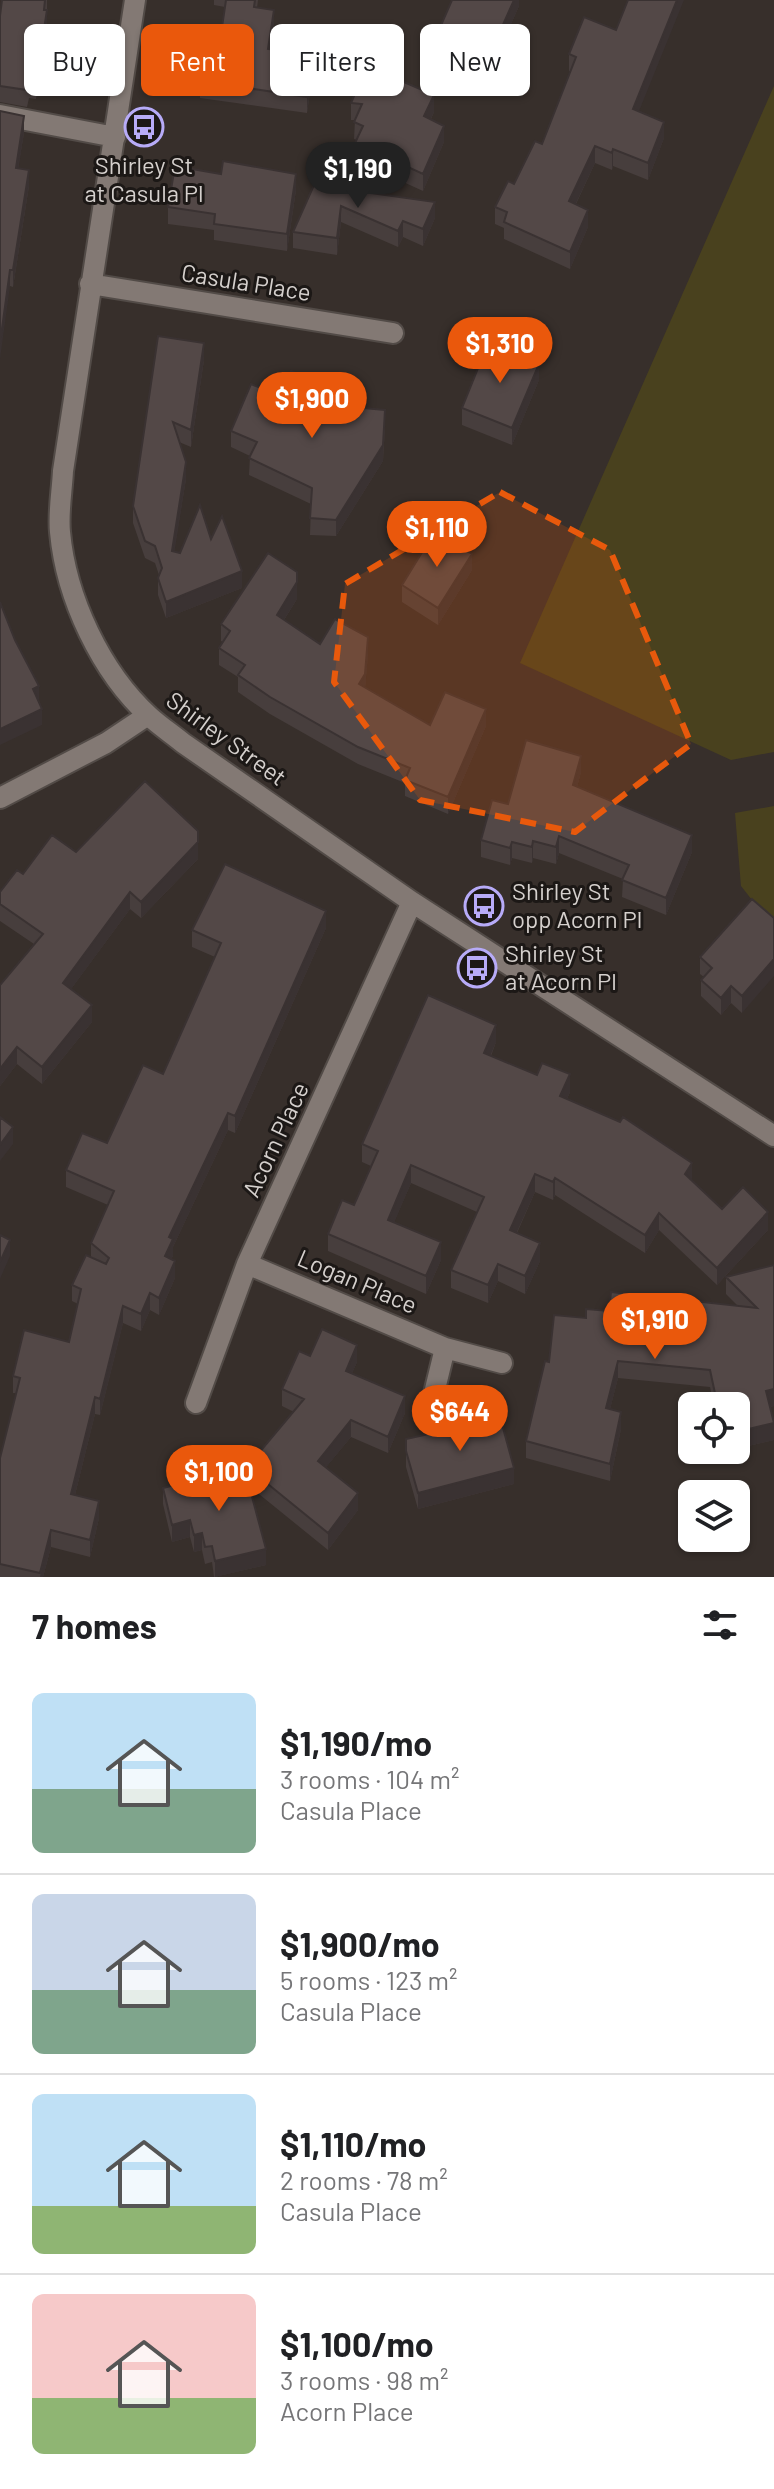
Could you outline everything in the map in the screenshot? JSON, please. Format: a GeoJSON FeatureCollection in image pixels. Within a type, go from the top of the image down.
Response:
{"type":"FeatureCollection","features":[{"type":"Feature","properties":{"kind":"street","name":"Shirley Street"},"geometry":{"type":"LineString","coordinates":[[135,0],[63,471],[60,531],[78,607],[101,654],[148,715],[183,743],[412,902],[774,1136]]}},
{"type":"Feature","properties":{"kind":"street"},"geometry":{"type":"LineString","coordinates":[[0,115],[115,137]]}},
{"type":"Feature","properties":{"kind":"street","name":"Casula Place"},"geometry":{"type":"LineString","coordinates":[[90,284],[393,333]]}},
{"type":"Feature","properties":{"kind":"street"},"geometry":{"type":"LineString","coordinates":[[0,798],[106,743],[148,715]]}},
{"type":"Feature","properties":{"kind":"street","name":"Acorn Place"},"geometry":{"type":"LineString","coordinates":[[196,1403],[247,1264],[412,902]]}},
{"type":"Feature","properties":{"kind":"street","name":"Logan Place"},"geometry":{"type":"LineString","coordinates":[[247,1264],[445,1348],[502,1363]]}},
{"type":"Feature","properties":{"kind":"street"},"geometry":{"type":"LineString","coordinates":[[430,1410],[445,1348]]}},
{"type":"Feature","properties":{"kind":"highlighted area"},"geometry":{"type":"Polygon","coordinates":[[[500,492],[610,550],[691,744],[575,832],[420,800],[334,682],[345,584],[500,492]]]}},
{"type":"Feature","properties":{"kind":"shaded area"},"geometry":{"type":"Polygon","coordinates":[[[774,86],[774,752],[731,760],[520,663],[774,86]]]}},
{"type":"Feature","properties":{"kind":"shaded area"},"geometry":{"type":"Polygon","coordinates":[[[774,806],[774,928],[741,886],[735,813],[774,806]]]}},
{"type":"Feature","properties":{"kind":"building"},"geometry":{"type":"Polygon","coordinates":[[[2,0],[45,0],[45,24],[24,24],[24,90],[0,86],[2,0]]]}},
{"type":"Feature","properties":{"kind":"building"},"geometry":{"type":"Polygon","coordinates":[[[226,0],[255,0],[254,7],[274,10],[268,49],[270,91],[254,89],[254,24],[222,24],[226,0]]]}},
{"type":"Feature","properties":{"kind":"building"},"geometry":{"type":"Polygon","coordinates":[[[452,0],[514,0],[503,24],[442,24],[452,0]]]}},
{"type":"Feature","properties":{"kind":"building"},"geometry":{"type":"Polygon","coordinates":[[[628,0],[677,0],[633,109],[664,122],[648,163],[613,149],[612,153],[595,146],[569,201],[588,210],[570,252],[504,222],[507,212],[495,207],[508,181],[514,184],[535,141],[542,144],[576,57],[569,54],[584,17],[616,30],[628,0]]]}},
{"type":"Feature","properties":{"kind":"building"},"geometry":{"type":"Polygon","coordinates":[[[404,82],[420,89],[420,96],[434,96],[424,116],[444,126],[423,174],[355,143],[363,126],[354,122],[362,104],[351,103],[354,96],[404,96],[404,82]]]}},
{"type":"Feature","properties":{"kind":"building"},"geometry":{"type":"Polygon","coordinates":[[[0,111],[24,116],[16,168],[29,170],[0,343],[0,111]]]}},
{"type":"Feature","properties":{"kind":"building"},"geometry":{"type":"Polygon","coordinates":[[[223,161],[296,174],[287,234],[214,224],[215,214],[168,207],[174,172],[191,175],[192,169],[221,174],[223,161]]]}},
{"type":"Feature","properties":{"kind":"building"},"geometry":{"type":"Polygon","coordinates":[[[314,185],[435,202],[423,229],[403,221],[398,231],[341,206],[337,238],[293,232],[314,185]]]}},
{"type":"Feature","properties":{"kind":"building"},"geometry":{"type":"Polygon","coordinates":[[[158,336],[204,343],[191,430],[173,422],[186,462],[172,551],[180,553],[200,505],[211,539],[222,516],[242,571],[166,602],[158,578],[162,568],[155,546],[145,541],[133,506],[158,336]]]}},
{"type":"Feature","properties":{"kind":"building"},"geometry":{"type":"Polygon","coordinates":[[[489,341],[539,364],[512,428],[462,408],[489,341]]]}},
{"type":"Feature","properties":{"kind":"building"},"geometry":{"type":"Polygon","coordinates":[[[291,371],[326,387],[319,404],[385,410],[383,445],[336,520],[310,518],[312,488],[249,458],[257,442],[231,431],[251,384],[280,396],[291,371]]]}},
{"type":"Feature","properties":{"kind":"building"},"geometry":{"type":"Polygon","coordinates":[[[435,531],[472,554],[438,608],[402,585],[435,531]]]}},
{"type":"Feature","properties":{"kind":"building"},"geometry":{"type":"Polygon","coordinates":[[[268,553],[297,572],[297,582],[277,615],[320,644],[335,619],[368,637],[365,674],[359,684],[430,725],[445,692],[486,709],[448,797],[405,780],[410,768],[358,747],[270,697],[238,675],[245,665],[219,648],[230,631],[221,624],[268,553]]]}},
{"type":"Feature","properties":{"kind":"building"},"geometry":{"type":"Polygon","coordinates":[[[0,602],[39,686],[33,689],[42,709],[0,729],[0,602]]]}},
{"type":"Feature","properties":{"kind":"building"},"geometry":{"type":"Polygon","coordinates":[[[526,740],[581,756],[573,785],[692,835],[666,898],[622,880],[629,865],[559,836],[556,847],[533,841],[532,847],[512,842],[510,848],[481,840],[492,800],[508,804],[526,740]]]}},
{"type":"Feature","properties":{"kind":"building"},"geometry":{"type":"Polygon","coordinates":[[[145,781],[198,831],[198,842],[141,902],[130,892],[63,983],[92,1005],[42,1067],[17,1047],[0,1069],[0,985],[43,934],[0,904],[0,892],[17,870],[23,874],[52,835],[76,852],[145,781]]]}},
{"type":"Feature","properties":{"kind":"building"},"geometry":{"type":"Polygon","coordinates":[[[225,864],[326,911],[235,1116],[228,1113],[169,1237],[173,1239],[165,1256],[175,1261],[159,1298],[150,1293],[141,1314],[123,1306],[100,1399],[95,1397],[71,1494],[99,1501],[90,1540],[51,1530],[40,1573],[0,1564],[0,1458],[20,1378],[13,1376],[24,1330],[69,1342],[81,1289],[72,1285],[86,1255],[106,1264],[109,1258],[91,1243],[114,1191],[66,1170],[82,1133],[107,1143],[143,1065],[163,1074],[221,943],[192,930],[225,864]]]}},
{"type":"Feature","properties":{"kind":"building"},"geometry":{"type":"Polygon","coordinates":[[[752,899],[774,918],[774,959],[742,996],[731,986],[721,998],[701,980],[712,968],[700,957],[752,899]]]}},
{"type":"Feature","properties":{"kind":"building"},"geometry":{"type":"Polygon","coordinates":[[[428,995],[496,1025],[484,1053],[537,1075],[542,1063],[570,1074],[560,1096],[620,1122],[623,1117],[692,1163],[685,1174],[722,1209],[743,1187],[768,1212],[717,1268],[659,1213],[645,1235],[555,1178],[553,1182],[535,1174],[510,1230],[540,1243],[525,1276],[498,1264],[488,1285],[451,1270],[484,1197],[411,1165],[388,1220],[441,1242],[426,1276],[328,1234],[342,1200],[354,1205],[378,1151],[362,1144],[428,995]]]}},
{"type":"Feature","properties":{"kind":"building"},"geometry":{"type":"Polygon","coordinates":[[[0,1117],[13,1127],[0,1145],[0,1117]]]}},
{"type":"Feature","properties":{"kind":"building"},"geometry":{"type":"Polygon","coordinates":[[[0,1235],[10,1240],[0,1262],[0,1235]]]}},
{"type":"Feature","properties":{"kind":"building"},"geometry":{"type":"Polygon","coordinates":[[[774,1265],[774,1389],[766,1391],[774,1423],[750,1429],[750,1392],[715,1392],[710,1370],[618,1361],[606,1408],[621,1412],[610,1464],[526,1441],[545,1361],[549,1362],[554,1315],[586,1318],[586,1309],[609,1311],[611,1292],[757,1308],[726,1277],[774,1265]]]}},
{"type":"Feature","properties":{"kind":"building"},"geometry":{"type":"Polygon","coordinates":[[[322,1329],[357,1345],[346,1371],[405,1396],[388,1437],[351,1420],[318,1461],[358,1493],[328,1533],[247,1467],[304,1399],[282,1389],[299,1351],[310,1356],[322,1329]]]}},
{"type":"Feature","properties":{"kind":"building"},"geometry":{"type":"Polygon","coordinates":[[[497,1406],[514,1468],[418,1493],[406,1451],[406,1439],[469,1425],[478,1412],[497,1406]]]}},
{"type":"Feature","properties":{"kind":"building"},"geometry":{"type":"Polygon","coordinates":[[[244,1467],[266,1549],[215,1561],[212,1546],[205,1547],[202,1533],[194,1535],[190,1520],[172,1525],[163,1488],[244,1467]]]}},
{"type":"Feature","properties":{"kind":"place","name":"Shirley St at Casula Pl"},"geometry":{"type":"Point","coordinates":[144,127]}},
{"type":"Feature","properties":{"kind":"place","name":"Shirley St opp Acorn Pl"},"geometry":{"type":"Point","coordinates":[484,906]}},
{"type":"Feature","properties":{"kind":"place","name":"Shirley St at Acorn Pl"},"geometry":{"type":"Point","coordinates":[477,968]}}]}
